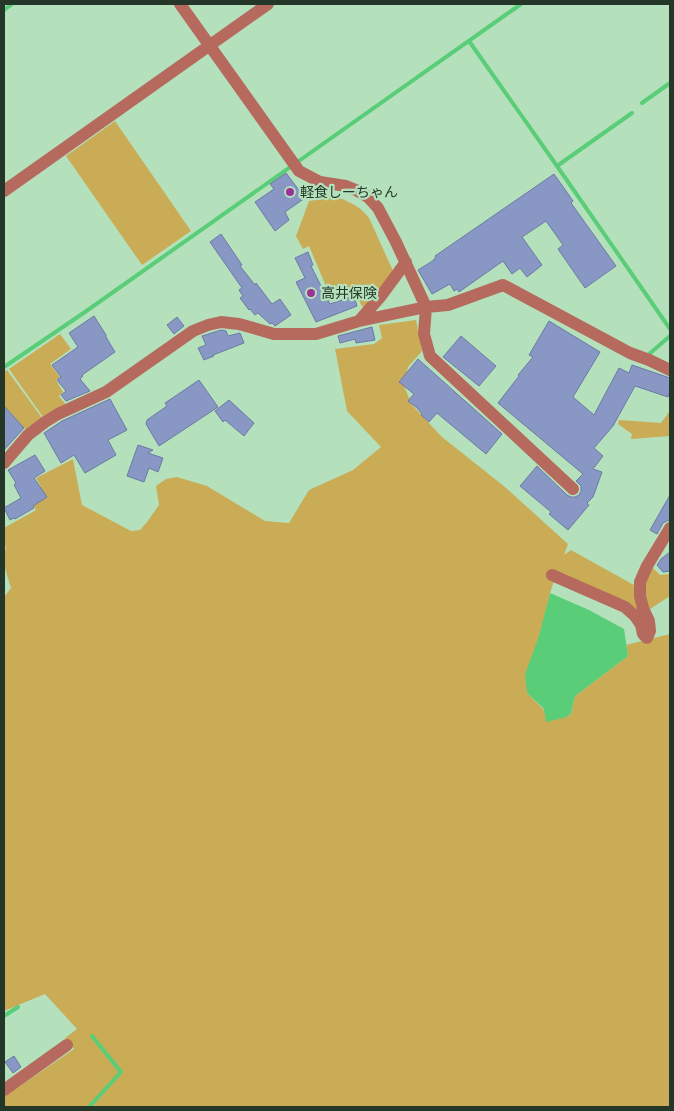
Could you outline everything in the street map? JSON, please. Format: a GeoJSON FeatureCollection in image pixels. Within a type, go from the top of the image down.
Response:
{"type":"FeatureCollection","features":[{"type":"Feature","properties":{"kind":"street"},"geometry":{"type":"LineString","coordinates":[[180,4],[299,171],[320,182],[346,186],[368,197],[378,208],[406,262],[426,307],[424,334],[430,356],[573,489]]}},
{"type":"Feature","properties":{"kind":"street"},"geometry":{"type":"LineString","coordinates":[[4,190],[268,4]]}},
{"type":"Feature","properties":{"kind":"street"},"geometry":{"type":"LineString","coordinates":[[359,321],[406,262]]}},
{"type":"Feature","properties":{"kind":"street"},"geometry":{"type":"LineString","coordinates":[[4,463],[28,435],[45,422],[106,392],[193,331],[221,322],[239,324],[274,334],[316,334],[359,321],[426,307],[448,305],[503,285],[630,353],[670,370]]}},
{"type":"Feature","properties":{"kind":"street"},"geometry":{"type":"LineString","coordinates":[[552,575],[624,607],[635,616],[643,634],[647,638],[650,631],[650,621],[643,608],[640,596],[640,582],[647,566],[670,528]]}},
{"type":"Feature","properties":{"kind":"street"},"geometry":{"type":"LineString","coordinates":[[4,1090],[67,1045]]}},
{"type":"Feature","properties":{"kind":"shaded area"},"geometry":{"type":"Polygon","coordinates":[[[115,121],[191,231],[142,265],[66,156],[115,121]]]}},
{"type":"Feature","properties":{"kind":"shaded area"},"geometry":{"type":"Polygon","coordinates":[[[314,189],[351,203],[364,212],[369,218],[394,273],[364,310],[355,293],[346,295],[328,291],[309,246],[303,249],[296,236],[314,189]]]}},
{"type":"Feature","properties":{"kind":"shaded area"},"geometry":{"type":"Polygon","coordinates":[[[416,320],[422,351],[408,367],[404,386],[412,405],[442,437],[505,487],[568,544],[564,555],[571,550],[634,585],[636,598],[645,618],[556,575],[550,593],[527,693],[544,710],[567,717],[571,713],[575,696],[628,656],[626,645],[670,634],[670,1107],[4,1107],[4,1097],[74,1049],[65,1038],[77,1029],[45,994],[4,1011],[4,597],[11,588],[4,563],[6,549],[4,528],[36,510],[28,495],[41,487],[36,478],[73,459],[82,505],[131,531],[140,530],[159,505],[156,486],[166,479],[177,477],[207,486],[265,521],[289,523],[309,490],[353,470],[381,447],[347,411],[335,349],[374,344],[382,338],[379,325],[416,320]]]}},
{"type":"Feature","properties":{"kind":"shaded area"},"geometry":{"type":"Polygon","coordinates":[[[60,334],[71,349],[50,364],[60,377],[56,380],[63,392],[59,396],[66,405],[43,417],[9,369],[60,334]]]}},
{"type":"Feature","properties":{"kind":"shaded area"},"geometry":{"type":"Polygon","coordinates":[[[7,370],[42,418],[26,430],[7,409],[4,409],[4,372],[7,370]]]}},
{"type":"Feature","properties":{"kind":"shaded area"},"geometry":{"type":"Polygon","coordinates":[[[669,412],[670,436],[631,439],[632,434],[618,424],[619,420],[661,423],[669,412]]]}},
{"type":"Feature","properties":{"kind":"shaded area"},"geometry":{"type":"Polygon","coordinates":[[[652,567],[660,575],[670,574],[670,596],[650,609],[644,598],[644,587],[652,567]]]}},
{"type":"Feature","properties":{"kind":"shaded area"},"geometry":{"type":"Polygon","coordinates":[[[550,593],[589,610],[624,629],[628,656],[575,696],[571,713],[567,717],[546,722],[544,709],[527,693],[525,674],[539,636],[550,593]]]}},
{"type":"Feature","properties":{"kind":"building"},"geometry":{"type":"Polygon","coordinates":[[[286,173],[305,198],[285,212],[289,220],[275,231],[255,202],[274,189],[270,184],[286,173]]]}},
{"type":"Feature","properties":{"kind":"building"},"geometry":{"type":"Polygon","coordinates":[[[554,174],[573,201],[571,203],[616,266],[585,288],[558,249],[563,245],[546,221],[522,237],[542,265],[527,277],[520,268],[512,274],[503,261],[459,292],[457,289],[454,291],[450,284],[432,294],[418,270],[434,260],[435,256],[554,174]]]}},
{"type":"Feature","properties":{"kind":"building"},"geometry":{"type":"Polygon","coordinates":[[[221,234],[242,265],[240,266],[255,285],[256,283],[272,304],[280,299],[291,315],[275,326],[258,313],[255,315],[249,310],[240,298],[243,296],[239,290],[242,288],[210,242],[221,234]]]}},
{"type":"Feature","properties":{"kind":"building"},"geometry":{"type":"Polygon","coordinates":[[[308,252],[313,265],[311,266],[330,304],[354,296],[357,306],[316,322],[296,282],[305,278],[295,258],[308,252]]]}},
{"type":"Feature","properties":{"kind":"building"},"geometry":{"type":"Polygon","coordinates":[[[94,316],[115,352],[82,375],[80,379],[90,391],[66,401],[61,395],[66,391],[57,380],[61,377],[52,365],[78,347],[69,333],[94,316]]]}},
{"type":"Feature","properties":{"kind":"building"},"geometry":{"type":"Polygon","coordinates":[[[177,317],[184,326],[174,334],[167,325],[177,317]]]}},
{"type":"Feature","properties":{"kind":"building"},"geometry":{"type":"Polygon","coordinates":[[[549,321],[600,352],[573,397],[594,415],[619,368],[629,373],[632,365],[670,378],[668,397],[635,386],[613,426],[594,448],[603,456],[593,469],[602,472],[593,497],[587,503],[589,505],[568,530],[549,514],[551,512],[520,486],[537,466],[567,495],[575,497],[581,491],[581,486],[576,481],[583,474],[498,403],[533,357],[529,355],[549,321]]]}},
{"type":"Feature","properties":{"kind":"building"},"geometry":{"type":"Polygon","coordinates":[[[372,327],[375,340],[356,343],[355,339],[340,343],[338,336],[372,327]]]}},
{"type":"Feature","properties":{"kind":"building"},"geometry":{"type":"Polygon","coordinates":[[[221,330],[226,331],[228,336],[240,333],[244,343],[204,360],[198,348],[206,345],[202,336],[221,330]]]}},
{"type":"Feature","properties":{"kind":"building"},"geometry":{"type":"Polygon","coordinates":[[[461,336],[496,366],[479,386],[443,357],[461,336]]]}},
{"type":"Feature","properties":{"kind":"building"},"geometry":{"type":"Polygon","coordinates":[[[418,359],[502,434],[486,454],[437,413],[429,422],[408,401],[414,394],[399,382],[418,359]]]}},
{"type":"Feature","properties":{"kind":"building"},"geometry":{"type":"Polygon","coordinates":[[[199,380],[218,407],[159,446],[146,424],[147,420],[167,406],[165,403],[199,380]]]}},
{"type":"Feature","properties":{"kind":"building"},"geometry":{"type":"Polygon","coordinates":[[[110,399],[127,430],[108,440],[116,455],[85,473],[74,455],[61,463],[44,433],[62,421],[110,399]]]}},
{"type":"Feature","properties":{"kind":"building"},"geometry":{"type":"Polygon","coordinates":[[[229,400],[254,423],[244,436],[225,420],[223,422],[215,411],[229,400]]]}},
{"type":"Feature","properties":{"kind":"building"},"geometry":{"type":"Polygon","coordinates":[[[4,406],[24,428],[4,450],[4,406]]]}},
{"type":"Feature","properties":{"kind":"building"},"geometry":{"type":"Polygon","coordinates":[[[138,445],[153,450],[148,453],[163,458],[158,472],[149,468],[144,482],[127,476],[138,445]]]}},
{"type":"Feature","properties":{"kind":"building"},"geometry":{"type":"Polygon","coordinates":[[[35,455],[45,471],[34,478],[47,497],[33,506],[34,508],[10,520],[4,508],[21,498],[14,485],[16,483],[8,470],[35,455]]]}},
{"type":"Feature","properties":{"kind":"building"},"geometry":{"type":"Polygon","coordinates":[[[670,495],[670,520],[663,523],[657,534],[650,530],[670,495]]]}},
{"type":"Feature","properties":{"kind":"building"},"geometry":{"type":"Polygon","coordinates":[[[670,552],[670,571],[663,572],[657,565],[670,552]]]}},
{"type":"Feature","properties":{"kind":"building"},"geometry":{"type":"Polygon","coordinates":[[[14,1056],[21,1067],[13,1073],[5,1062],[14,1056]]]}},
{"type":"Feature","properties":{"kind":"waterway"},"geometry":{"type":"LineString","coordinates":[[4,10],[12,4]]}},
{"type":"Feature","properties":{"kind":"waterway"},"geometry":{"type":"LineString","coordinates":[[4,367],[85,312],[521,4]]}},
{"type":"Feature","properties":{"kind":"waterway"},"geometry":{"type":"LineString","coordinates":[[469,41],[670,329]]}},
{"type":"Feature","properties":{"kind":"waterway"},"geometry":{"type":"LineString","coordinates":[[642,103],[670,83]]}},
{"type":"Feature","properties":{"kind":"waterway"},"geometry":{"type":"LineString","coordinates":[[557,166],[632,113]]}},
{"type":"Feature","properties":{"kind":"waterway"},"geometry":{"type":"LineString","coordinates":[[651,356],[648,355],[670,336]]}},
{"type":"Feature","properties":{"kind":"waterway"},"geometry":{"type":"LineString","coordinates":[[4,1016],[18,1007]]}},
{"type":"Feature","properties":{"kind":"waterway"},"geometry":{"type":"LineString","coordinates":[[89,1107],[121,1072],[92,1036]]}},
{"type":"Feature","properties":{"kind":"place","name":"軽食しーちゃん"},"geometry":{"type":"Point","coordinates":[290,192]}},
{"type":"Feature","properties":{"kind":"place","name":"高井保険"},"geometry":{"type":"Point","coordinates":[311,293]}}]}
